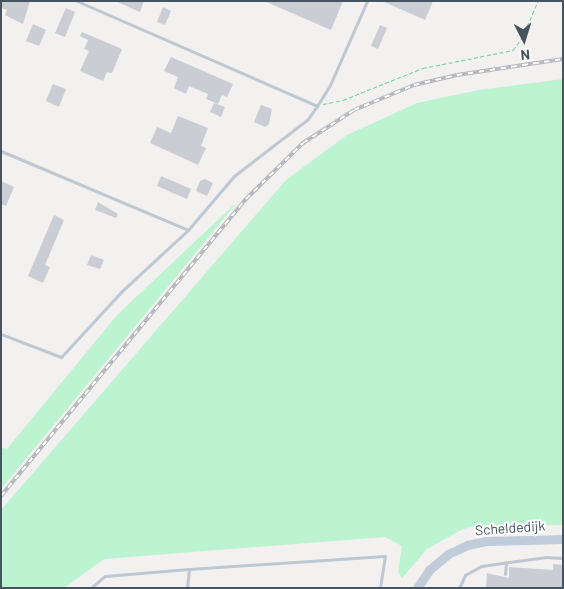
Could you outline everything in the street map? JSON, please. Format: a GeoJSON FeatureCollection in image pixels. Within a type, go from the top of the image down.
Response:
{"type":"FeatureCollection","features":[{"type":"Feature","properties":{"kind":"street","name":"Scheldedijk"},"geometry":{"type":"LineString","coordinates":[[417,588],[429,570],[448,554],[467,545],[486,541],[563,539]]}},
{"type":"Feature","properties":{"kind":"lane"},"geometry":{"type":"LineString","coordinates":[[77,1],[318,106]]}},
{"type":"Feature","properties":{"kind":"lane"},"geometry":{"type":"LineString","coordinates":[[1,334],[61,357],[122,291],[188,230],[234,176],[308,119],[330,85],[366,1]]}},
{"type":"Feature","properties":{"kind":"lane"},"geometry":{"type":"LineString","coordinates":[[1,151],[188,230]]}},
{"type":"Feature","properties":{"kind":"lane"},"geometry":{"type":"LineString","coordinates":[[90,588],[105,576],[385,556],[380,588]]}},
{"type":"Feature","properties":{"kind":"lane"},"geometry":{"type":"LineString","coordinates":[[459,588],[469,571],[506,562],[563,558]]}},
{"type":"Feature","properties":{"kind":"lane"},"geometry":{"type":"LineString","coordinates":[[505,574],[506,562]]}},
{"type":"Feature","properties":{"kind":"lane"},"geometry":{"type":"LineString","coordinates":[[187,588],[189,569]]}},
{"type":"Feature","properties":{"kind":"path"},"geometry":{"type":"LineString","coordinates":[[318,106],[343,100],[423,68],[507,52],[518,45],[538,1]]}},
{"type":"Feature","properties":{"kind":"green space"},"geometry":{"type":"Polygon","coordinates":[[[563,79],[563,525],[477,526],[463,529],[427,549],[402,578],[398,572],[402,546],[385,537],[104,559],[64,588],[1,588],[1,510],[286,180],[347,135],[417,103],[479,90],[563,79]]]}},
{"type":"Feature","properties":{"kind":"green space"},"geometry":{"type":"Polygon","coordinates":[[[238,201],[1,489],[1,447],[7,449],[117,315],[238,201]]]}},
{"type":"Feature","properties":{"kind":"building"},"geometry":{"type":"Polygon","coordinates":[[[2,1],[30,1],[23,24],[5,15],[7,10],[1,8],[2,1]]]}},
{"type":"Feature","properties":{"kind":"building"},"geometry":{"type":"Polygon","coordinates":[[[115,1],[144,1],[140,12],[115,1]]]}},
{"type":"Feature","properties":{"kind":"building"},"geometry":{"type":"Polygon","coordinates":[[[264,1],[343,1],[331,30],[264,1]]]}},
{"type":"Feature","properties":{"kind":"building"},"geometry":{"type":"Polygon","coordinates":[[[382,1],[433,1],[425,20],[382,1]]]}},
{"type":"Feature","properties":{"kind":"building"},"geometry":{"type":"Polygon","coordinates":[[[163,7],[171,11],[165,25],[157,22],[163,7]]]}},
{"type":"Feature","properties":{"kind":"building"},"geometry":{"type":"Polygon","coordinates":[[[66,8],[75,12],[65,37],[55,33],[66,8]]]}},
{"type":"Feature","properties":{"kind":"building"},"geometry":{"type":"Polygon","coordinates":[[[33,24],[46,30],[39,46],[26,41],[33,24]]]}},
{"type":"Feature","properties":{"kind":"building"},"geometry":{"type":"Polygon","coordinates":[[[380,25],[387,28],[378,49],[371,46],[380,25]]]}},
{"type":"Feature","properties":{"kind":"building"},"geometry":{"type":"Polygon","coordinates":[[[82,32],[122,49],[112,73],[107,72],[103,81],[80,71],[89,51],[84,49],[88,40],[80,36],[82,32]]]}},
{"type":"Feature","properties":{"kind":"building"},"geometry":{"type":"Polygon","coordinates":[[[171,57],[233,84],[227,97],[222,95],[218,104],[206,99],[208,94],[189,86],[186,94],[174,88],[178,77],[164,71],[171,57]]]}},
{"type":"Feature","properties":{"kind":"building"},"geometry":{"type":"Polygon","coordinates":[[[53,84],[66,89],[59,107],[46,101],[53,84]]]}},
{"type":"Feature","properties":{"kind":"building"},"geometry":{"type":"Polygon","coordinates":[[[214,103],[225,107],[221,117],[210,112],[214,103]]]}},
{"type":"Feature","properties":{"kind":"building"},"geometry":{"type":"Polygon","coordinates":[[[261,105],[272,109],[269,124],[265,127],[254,122],[261,105]]]}},
{"type":"Feature","properties":{"kind":"building"},"geometry":{"type":"Polygon","coordinates":[[[178,116],[208,128],[201,146],[206,148],[198,165],[150,143],[157,127],[171,133],[178,116]]]}},
{"type":"Feature","properties":{"kind":"building"},"geometry":{"type":"Polygon","coordinates":[[[161,176],[191,189],[187,199],[157,186],[161,176]]]}},
{"type":"Feature","properties":{"kind":"building"},"geometry":{"type":"Polygon","coordinates":[[[205,179],[213,183],[207,196],[196,191],[200,181],[205,179]]]}},
{"type":"Feature","properties":{"kind":"building"},"geometry":{"type":"Polygon","coordinates":[[[1,181],[14,187],[6,206],[1,204],[1,181]]]}},
{"type":"Feature","properties":{"kind":"building"},"geometry":{"type":"Polygon","coordinates":[[[98,202],[118,214],[116,218],[95,210],[98,202]]]}},
{"type":"Feature","properties":{"kind":"building"},"geometry":{"type":"Polygon","coordinates":[[[54,215],[64,220],[45,265],[50,267],[43,283],[28,276],[54,215]]]}},
{"type":"Feature","properties":{"kind":"building"},"geometry":{"type":"Polygon","coordinates":[[[91,255],[104,260],[100,269],[87,265],[91,255]]]}},
{"type":"Feature","properties":{"kind":"building"},"geometry":{"type":"Polygon","coordinates":[[[553,564],[563,565],[563,588],[486,588],[487,573],[509,578],[509,567],[553,570],[553,564]]]}},
{"type":"Feature","properties":{"kind":"railway"},"geometry":{"type":"LineString","coordinates":[[1,496],[246,199],[303,143],[354,110],[414,85],[457,75],[563,59]]}}]}
